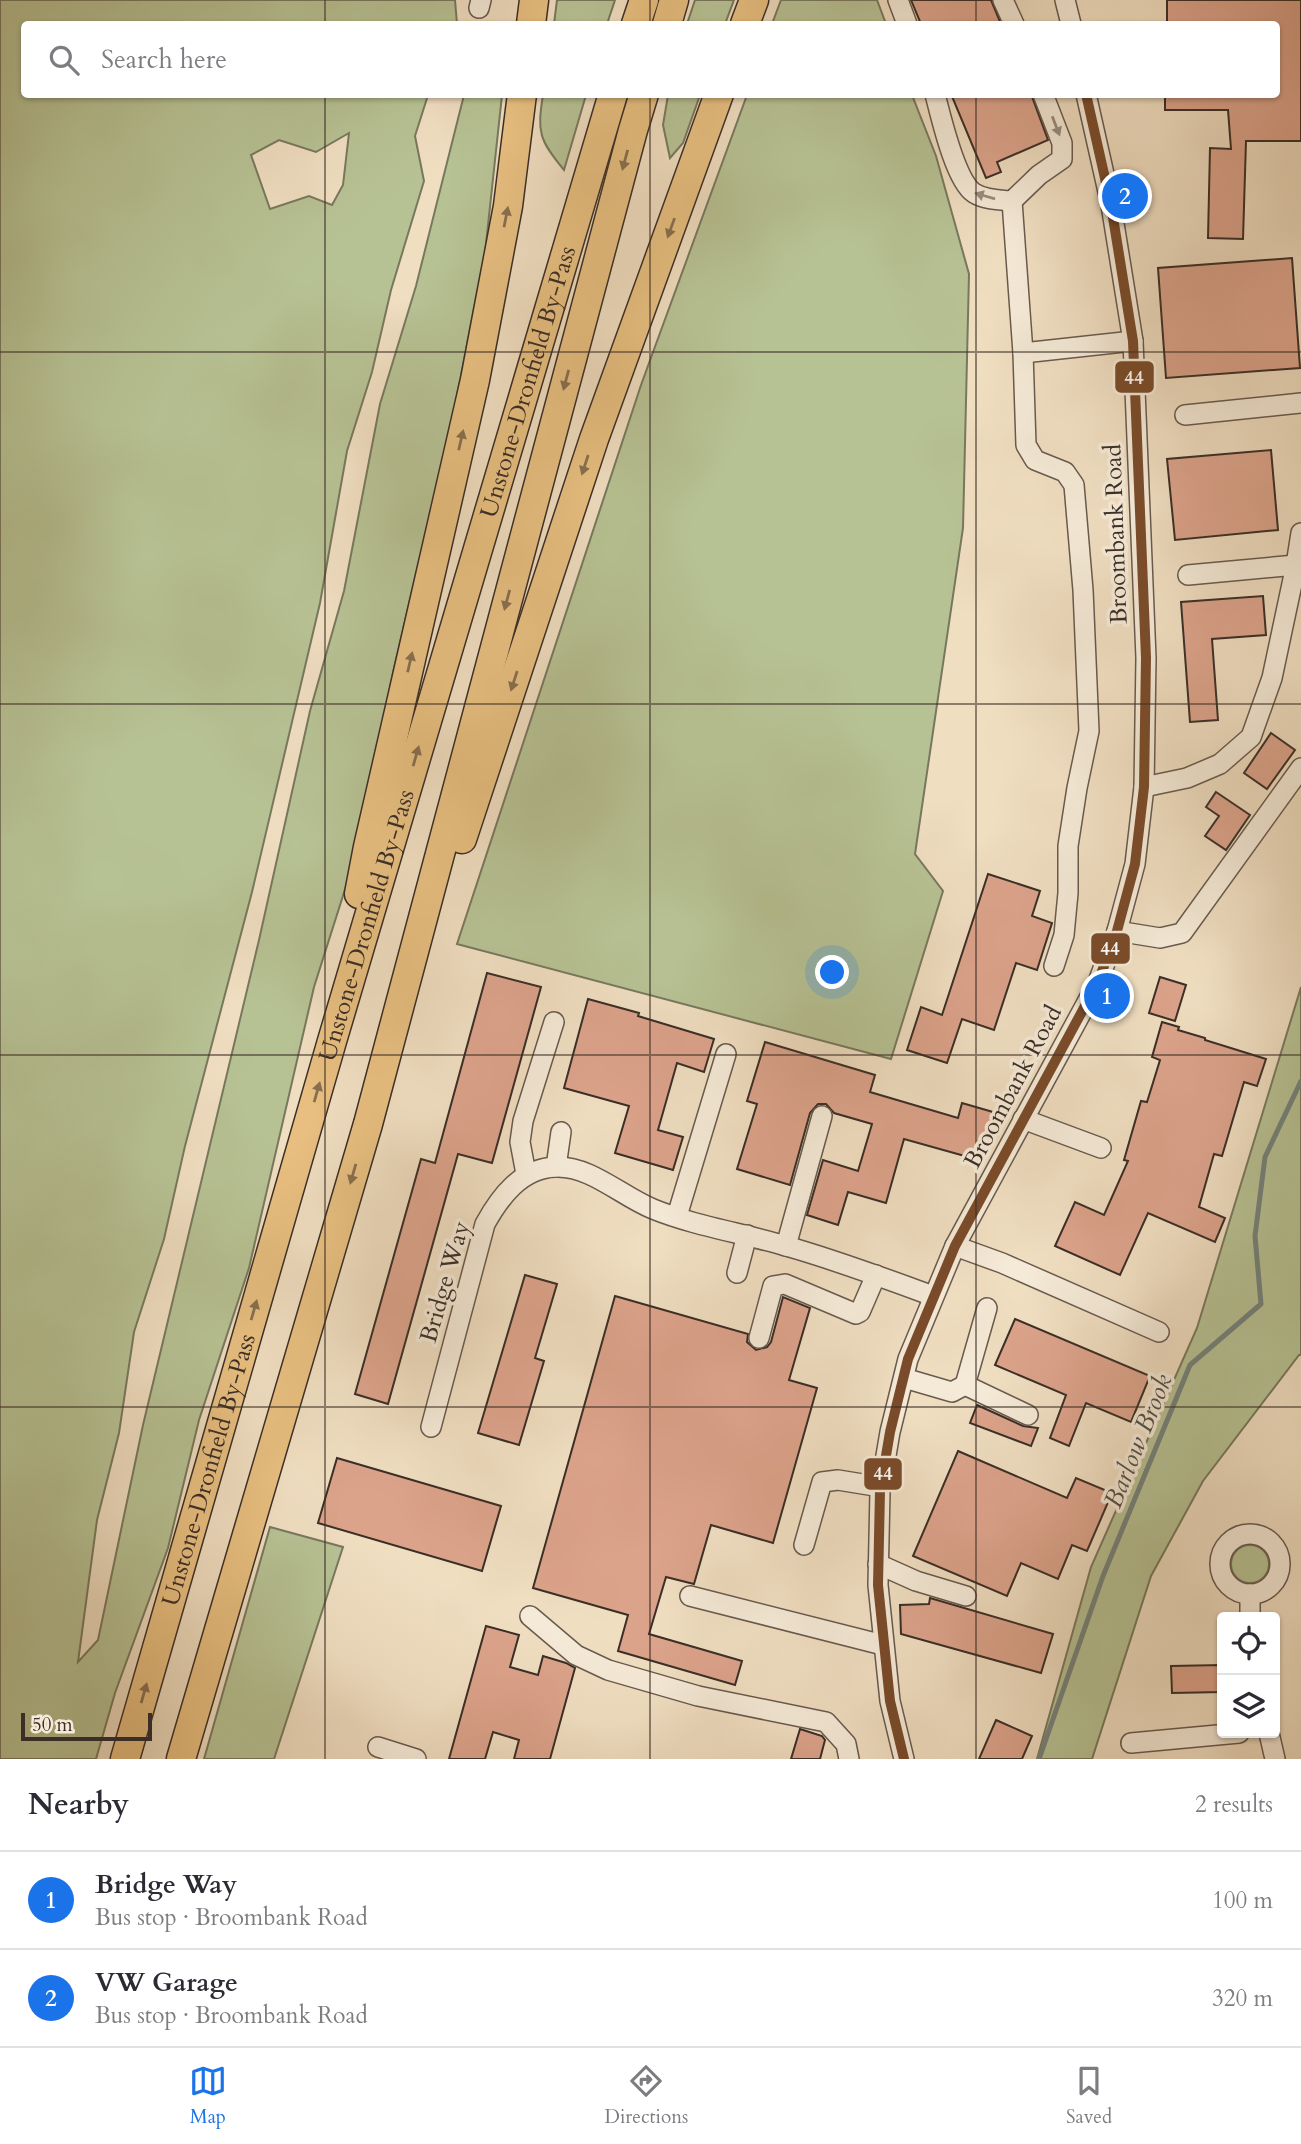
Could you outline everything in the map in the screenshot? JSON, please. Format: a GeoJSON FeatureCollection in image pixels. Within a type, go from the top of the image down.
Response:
{"type":"FeatureCollection","features":[{"type":"Feature","properties":{"kind":"highway"},"geometry":{"type":"LineString","coordinates":[[531,21],[534,0]]}},
{"type":"Feature","properties":{"kind":"highway"},"geometry":{"type":"LineString","coordinates":[[637,21],[643,0]]}},
{"type":"Feature","properties":{"kind":"highway"},"geometry":{"type":"LineString","coordinates":[[668,21],[674,0]]}},
{"type":"Feature","properties":{"kind":"highway"},"geometry":{"type":"LineString","coordinates":[[746,21],[754,0]]}},
{"type":"Feature","properties":{"kind":"highway"},"geometry":{"type":"LineString","coordinates":[[332,1041],[368,847],[475,380],[508,206],[522,98]]}},
{"type":"Feature","properties":{"kind":"highway","name":"Unstone-Dronfield By-Pass"},"geometry":{"type":"LineString","coordinates":[[125,1759],[332,1041],[612,98]]}},
{"type":"Feature","properties":{"kind":"highway","name":"Unstone-Dronfield By-Pass"},"geometry":{"type":"LineString","coordinates":[[181,1759],[368,1124],[643,98]]}},
{"type":"Feature","properties":{"kind":"highway"},"geometry":{"type":"LineString","coordinates":[[368,1124],[594,439],[718,98]]}},
{"type":"Feature","properties":{"kind":"street"},"geometry":{"type":"LineString","coordinates":[[898,0],[907,21]]}},
{"type":"Feature","properties":{"kind":"street"},"geometry":{"type":"LineString","coordinates":[[1003,0],[1013,21]]}},
{"type":"Feature","properties":{"kind":"street"},"geometry":{"type":"LineString","coordinates":[[1065,0],[1070,21]]}},
{"type":"Feature","properties":{"kind":"street"},"geometry":{"type":"LineString","coordinates":[[936,98],[945,134],[962,178],[973,192],[989,198],[1012,201]]}},
{"type":"Feature","properties":{"kind":"street"},"geometry":{"type":"LineString","coordinates":[[1012,201],[1039,175],[1062,159],[1062,143],[1045,98]]}},
{"type":"Feature","properties":{"kind":"street","name":"Broombank Road"},"geometry":{"type":"LineString","coordinates":[[904,1759],[890,1701],[883,1646],[878,1564],[881,1487],[890,1432],[908,1359],[954,1246],[1098,982],[1117,931],[1135,864],[1144,787],[1146,658],[1133,341],[1111,205],[1087,98]]}},
{"type":"Feature","properties":{"kind":"street"},"geometry":{"type":"LineString","coordinates":[[1012,201],[1023,353],[1026,445],[1035,460],[1065,472],[1074,485],[1083,590],[1089,732],[1068,846],[1068,893],[1064,935],[1054,966]]}},
{"type":"Feature","properties":{"kind":"street"},"geometry":{"type":"LineString","coordinates":[[1023,353],[1133,341]]}},
{"type":"Feature","properties":{"kind":"street"},"geometry":{"type":"LineString","coordinates":[[1185,415],[1301,404]]}},
{"type":"Feature","properties":{"kind":"street"},"geometry":{"type":"LineString","coordinates":[[1144,787],[1187,778],[1220,764],[1251,737],[1272,678],[1301,533]]}},
{"type":"Feature","properties":{"kind":"street"},"geometry":{"type":"LineString","coordinates":[[1188,575],[1296,565]]}},
{"type":"Feature","properties":{"kind":"street"},"geometry":{"type":"LineString","coordinates":[[1117,931],[1160,938],[1182,933],[1301,768]]}},
{"type":"Feature","properties":{"kind":"street"},"geometry":{"type":"LineString","coordinates":[[554,1022],[523,1121],[520,1142],[526,1174],[556,1167],[587,1172],[621,1194],[653,1209],[786,1246],[933,1296]]}},
{"type":"Feature","properties":{"kind":"street"},"geometry":{"type":"LineString","coordinates":[[677,1216],[726,1054]]}},
{"type":"Feature","properties":{"kind":"street"},"geometry":{"type":"LineString","coordinates":[[786,1246],[822,1116]]}},
{"type":"Feature","properties":{"kind":"street"},"geometry":{"type":"LineString","coordinates":[[1023,1119],[1101,1149]]}},
{"type":"Feature","properties":{"kind":"street"},"geometry":{"type":"LineString","coordinates":[[556,1167],[561,1132]]}},
{"type":"Feature","properties":{"kind":"street","name":"Bridge Way"},"geometry":{"type":"LineString","coordinates":[[431,1427],[485,1224],[499,1200],[526,1174]]}},
{"type":"Feature","properties":{"kind":"street"},"geometry":{"type":"LineString","coordinates":[[737,1273],[747,1235]]}},
{"type":"Feature","properties":{"kind":"street"},"geometry":{"type":"LineString","coordinates":[[954,1246],[1002,1263],[1159,1332]]}},
{"type":"Feature","properties":{"kind":"street"},"geometry":{"type":"LineString","coordinates":[[760,1338],[773,1286],[785,1284],[856,1314],[860,1312],[876,1275]]}},
{"type":"Feature","properties":{"kind":"street"},"geometry":{"type":"LineString","coordinates":[[904,1378],[952,1392],[965,1385],[987,1308]]}},
{"type":"Feature","properties":{"kind":"street"},"geometry":{"type":"LineString","coordinates":[[965,1385],[1028,1415]]}},
{"type":"Feature","properties":{"kind":"street"},"geometry":{"type":"LineString","coordinates":[[804,1545],[822,1482],[838,1480],[881,1487]]}},
{"type":"Feature","properties":{"kind":"street"},"geometry":{"type":"LineString","coordinates":[[878,1564],[916,1581],[966,1596]]}},
{"type":"Feature","properties":{"kind":"street"},"geometry":{"type":"LineString","coordinates":[[1250,1594],[1250,1612]]}},
{"type":"Feature","properties":{"kind":"street"},"geometry":{"type":"LineString","coordinates":[[690,1596],[883,1646]]}},
{"type":"Feature","properties":{"kind":"street"},"geometry":{"type":"LineString","coordinates":[[530,1616],[576,1655],[608,1670],[698,1696],[826,1722],[846,1744],[849,1759]]}},
{"type":"Feature","properties":{"kind":"street"},"geometry":{"type":"LineString","coordinates":[[1131,1743],[1217,1735]]}},
{"type":"Feature","properties":{"kind":"street"},"geometry":{"type":"LineString","coordinates":[[1270,1738],[1275,1759]]}},
{"type":"Feature","properties":{"kind":"street"},"geometry":{"type":"LineString","coordinates":[[378,1747],[416,1759]]}},
{"type":"Feature","properties":{"kind":"green space"},"geometry":{"type":"Polygon","coordinates":[[[0,0],[455,0],[457,21],[21,21],[21,98],[427,98],[415,136],[424,181],[391,290],[372,372],[347,451],[320,603],[252,892],[185,1146],[164,1239],[134,1332],[119,1433],[97,1520],[78,1662],[98,1640],[143,1425],[259,940],[310,711],[344,591],[380,404],[416,286],[463,98],[502,98],[485,253],[453,416],[394,668],[355,858],[314,987],[249,1268],[199,1420],[168,1548],[115,1693],[96,1759],[0,1759],[0,0]],[[349,133],[316,152],[279,140],[251,155],[270,209],[309,196],[332,205],[343,185],[349,133]]]}},
{"type":"Feature","properties":{"kind":"green space"},"geometry":{"type":"Polygon","coordinates":[[[557,0],[615,0],[608,21],[554,21],[557,0]]]}},
{"type":"Feature","properties":{"kind":"green space"},"geometry":{"type":"Polygon","coordinates":[[[695,0],[734,0],[726,21],[688,21],[695,0]]]}},
{"type":"Feature","properties":{"kind":"green space"},"geometry":{"type":"Polygon","coordinates":[[[781,0],[877,0],[885,21],[773,21],[781,0]]]}},
{"type":"Feature","properties":{"kind":"green space"},"geometry":{"type":"Polygon","coordinates":[[[543,98],[585,98],[564,170],[545,143],[540,118],[543,98]]]}},
{"type":"Feature","properties":{"kind":"green space"},"geometry":{"type":"Polygon","coordinates":[[[668,98],[699,98],[683,143],[670,158],[663,125],[668,98]]]}},
{"type":"Feature","properties":{"kind":"green space"},"geometry":{"type":"Polygon","coordinates":[[[746,98],[913,98],[936,156],[969,274],[963,528],[915,854],[943,891],[891,1059],[457,944],[641,385],[746,98]]]}},
{"type":"Feature","properties":{"kind":"green space"},"geometry":{"type":"Polygon","coordinates":[[[1301,987],[1301,1355],[1203,1481],[1151,1576],[1092,1759],[1037,1759],[1091,1567],[1197,1328],[1301,987]]]}},
{"type":"Feature","properties":{"kind":"green space"},"geometry":{"type":"Polygon","coordinates":[[[270,1527],[343,1547],[274,1759],[204,1759],[270,1527]]]}},
{"type":"Feature","properties":{"kind":"green space"},"geometry":{"type":"Polygon","coordinates":[[[1250,1545],[1263,1551],[1269,1564],[1263,1577],[1250,1583],[1237,1577],[1231,1564],[1237,1551],[1250,1545]]]}},
{"type":"Feature","properties":{"kind":"building"},"geometry":{"type":"Polygon","coordinates":[[[911,0],[991,0],[1000,21],[920,21],[911,0]]]}},
{"type":"Feature","properties":{"kind":"building"},"geometry":{"type":"Polygon","coordinates":[[[1167,0],[1301,0],[1301,141],[1246,141],[1243,239],[1208,238],[1210,148],[1231,149],[1228,110],[1165,110],[1165,98],[1280,98],[1280,21],[1167,21],[1167,0]]]}},
{"type":"Feature","properties":{"kind":"building"},"geometry":{"type":"Polygon","coordinates":[[[953,98],[1032,98],[1048,140],[997,162],[1001,172],[986,178],[953,98]]]}},
{"type":"Feature","properties":{"kind":"building"},"geometry":{"type":"Polygon","coordinates":[[[1292,258],[1300,368],[1166,378],[1158,268],[1292,258]]]}},
{"type":"Feature","properties":{"kind":"building"},"geometry":{"type":"Polygon","coordinates":[[[1271,450],[1278,530],[1175,540],[1167,459],[1271,450]]]}},
{"type":"Feature","properties":{"kind":"building"},"geometry":{"type":"Polygon","coordinates":[[[1263,596],[1266,635],[1212,639],[1218,720],[1190,722],[1181,602],[1263,596]]]}},
{"type":"Feature","properties":{"kind":"building"},"geometry":{"type":"Polygon","coordinates":[[[1271,733],[1295,750],[1267,789],[1244,773],[1271,733]]]}},
{"type":"Feature","properties":{"kind":"building"},"geometry":{"type":"Polygon","coordinates":[[[1216,792],[1250,815],[1226,850],[1205,836],[1219,816],[1206,807],[1216,792]]]}},
{"type":"Feature","properties":{"kind":"building"},"geometry":{"type":"Polygon","coordinates":[[[988,874],[1040,891],[1032,916],[1052,923],[1037,970],[1016,963],[994,1030],[962,1019],[947,1063],[907,1050],[921,1007],[942,1015],[988,874]]]}},
{"type":"Feature","properties":{"kind":"building"},"geometry":{"type":"Polygon","coordinates":[[[487,973],[541,987],[492,1163],[458,1154],[388,1404],[355,1394],[421,1159],[435,1163],[487,973]]]}},
{"type":"Feature","properties":{"kind":"building"},"geometry":{"type":"Polygon","coordinates":[[[1160,977],[1186,985],[1175,1021],[1149,1013],[1160,977]]]}},
{"type":"Feature","properties":{"kind":"building"},"geometry":{"type":"Polygon","coordinates":[[[588,999],[714,1039],[704,1072],[677,1063],[658,1130],[683,1137],[673,1170],[615,1153],[629,1106],[564,1088],[588,999]]]}},
{"type":"Feature","properties":{"kind":"building"},"geometry":{"type":"Polygon","coordinates":[[[1162,1022],[1205,1040],[1266,1059],[1257,1086],[1244,1082],[1222,1156],[1214,1154],[1199,1207],[1225,1218],[1215,1242],[1148,1213],[1120,1275],[1055,1246],[1075,1202],[1104,1215],[1128,1161],[1124,1160],[1141,1101],[1147,1102],[1160,1060],[1152,1057],[1162,1022]]]}},
{"type":"Feature","properties":{"kind":"building"},"geometry":{"type":"Polygon","coordinates":[[[765,1042],[875,1075],[870,1092],[958,1118],[962,1103],[993,1112],[979,1160],[904,1139],[886,1203],[848,1192],[838,1225],[807,1215],[823,1160],[858,1171],[872,1124],[834,1113],[826,1104],[818,1104],[810,1113],[790,1185],[737,1169],[757,1104],[747,1101],[765,1042]]]}},
{"type":"Feature","properties":{"kind":"building"},"geometry":{"type":"Polygon","coordinates":[[[525,1275],[557,1284],[535,1358],[544,1361],[519,1445],[478,1433],[525,1275]]]}},
{"type":"Feature","properties":{"kind":"building"},"geometry":{"type":"Polygon","coordinates":[[[615,1296],[748,1334],[747,1342],[756,1350],[767,1347],[771,1342],[783,1297],[810,1308],[789,1380],[817,1388],[773,1543],[711,1525],[694,1584],[666,1577],[649,1634],[742,1661],[735,1685],[618,1651],[628,1615],[533,1588],[615,1296]]]}},
{"type":"Feature","properties":{"kind":"building"},"geometry":{"type":"Polygon","coordinates":[[[1015,1319],[1150,1376],[1131,1422],[1086,1403],[1069,1446],[1050,1438],[1066,1395],[995,1365],[1015,1319]]]}},
{"type":"Feature","properties":{"kind":"building"},"geometry":{"type":"Polygon","coordinates":[[[977,1405],[1023,1426],[1038,1428],[1031,1446],[970,1423],[977,1405]]]}},
{"type":"Feature","properties":{"kind":"building"},"geometry":{"type":"Polygon","coordinates":[[[958,1451],[1067,1498],[1076,1478],[1112,1493],[1087,1551],[1072,1545],[1058,1579],[1021,1563],[1007,1596],[913,1556],[958,1451]]]}},
{"type":"Feature","properties":{"kind":"building"},"geometry":{"type":"Polygon","coordinates":[[[337,1458],[501,1506],[482,1571],[318,1523],[337,1458]]]}},
{"type":"Feature","properties":{"kind":"building"},"geometry":{"type":"Polygon","coordinates":[[[930,1598],[1053,1634],[1041,1673],[901,1634],[900,1605],[929,1604],[930,1598]]]}},
{"type":"Feature","properties":{"kind":"building"},"geometry":{"type":"Polygon","coordinates":[[[486,1626],[519,1635],[510,1667],[538,1675],[543,1656],[575,1668],[550,1759],[514,1759],[519,1740],[493,1732],[485,1759],[449,1759],[486,1626]]]}},
{"type":"Feature","properties":{"kind":"building"},"geometry":{"type":"Polygon","coordinates":[[[1217,1665],[1217,1692],[1172,1693],[1171,1666],[1217,1665]]]}},
{"type":"Feature","properties":{"kind":"building"},"geometry":{"type":"Polygon","coordinates":[[[996,1720],[1032,1736],[1022,1759],[979,1759],[996,1720]]]}},
{"type":"Feature","properties":{"kind":"building"},"geometry":{"type":"Polygon","coordinates":[[[800,1729],[822,1736],[825,1740],[820,1759],[791,1759],[800,1729]]]}},
{"type":"Feature","properties":{"kind":"waterway","name":"Barlow Brook"},"geometry":{"type":"LineString","coordinates":[[1039,1759],[1103,1576],[1190,1365],[1261,1304],[1255,1236],[1265,1157],[1301,1081]]}},
{"type":"Feature","properties":{"kind":"transit line","name":"44"},"geometry":{"type":"LineString","coordinates":[[904,1759],[890,1701],[878,1585],[880,1491],[890,1432],[908,1359],[955,1246],[1098,982],[1117,931],[1135,864],[1144,787],[1146,658],[1133,341],[1111,205],[1087,98]]}},
{"type":"Feature","properties":{"kind":"place","name":"VW Garage"},"geometry":{"type":"Point","coordinates":[1125,196]}},
{"type":"Feature","properties":{"kind":"place","name":"Bridge Way"},"geometry":{"type":"Point","coordinates":[1107,996]}}]}
